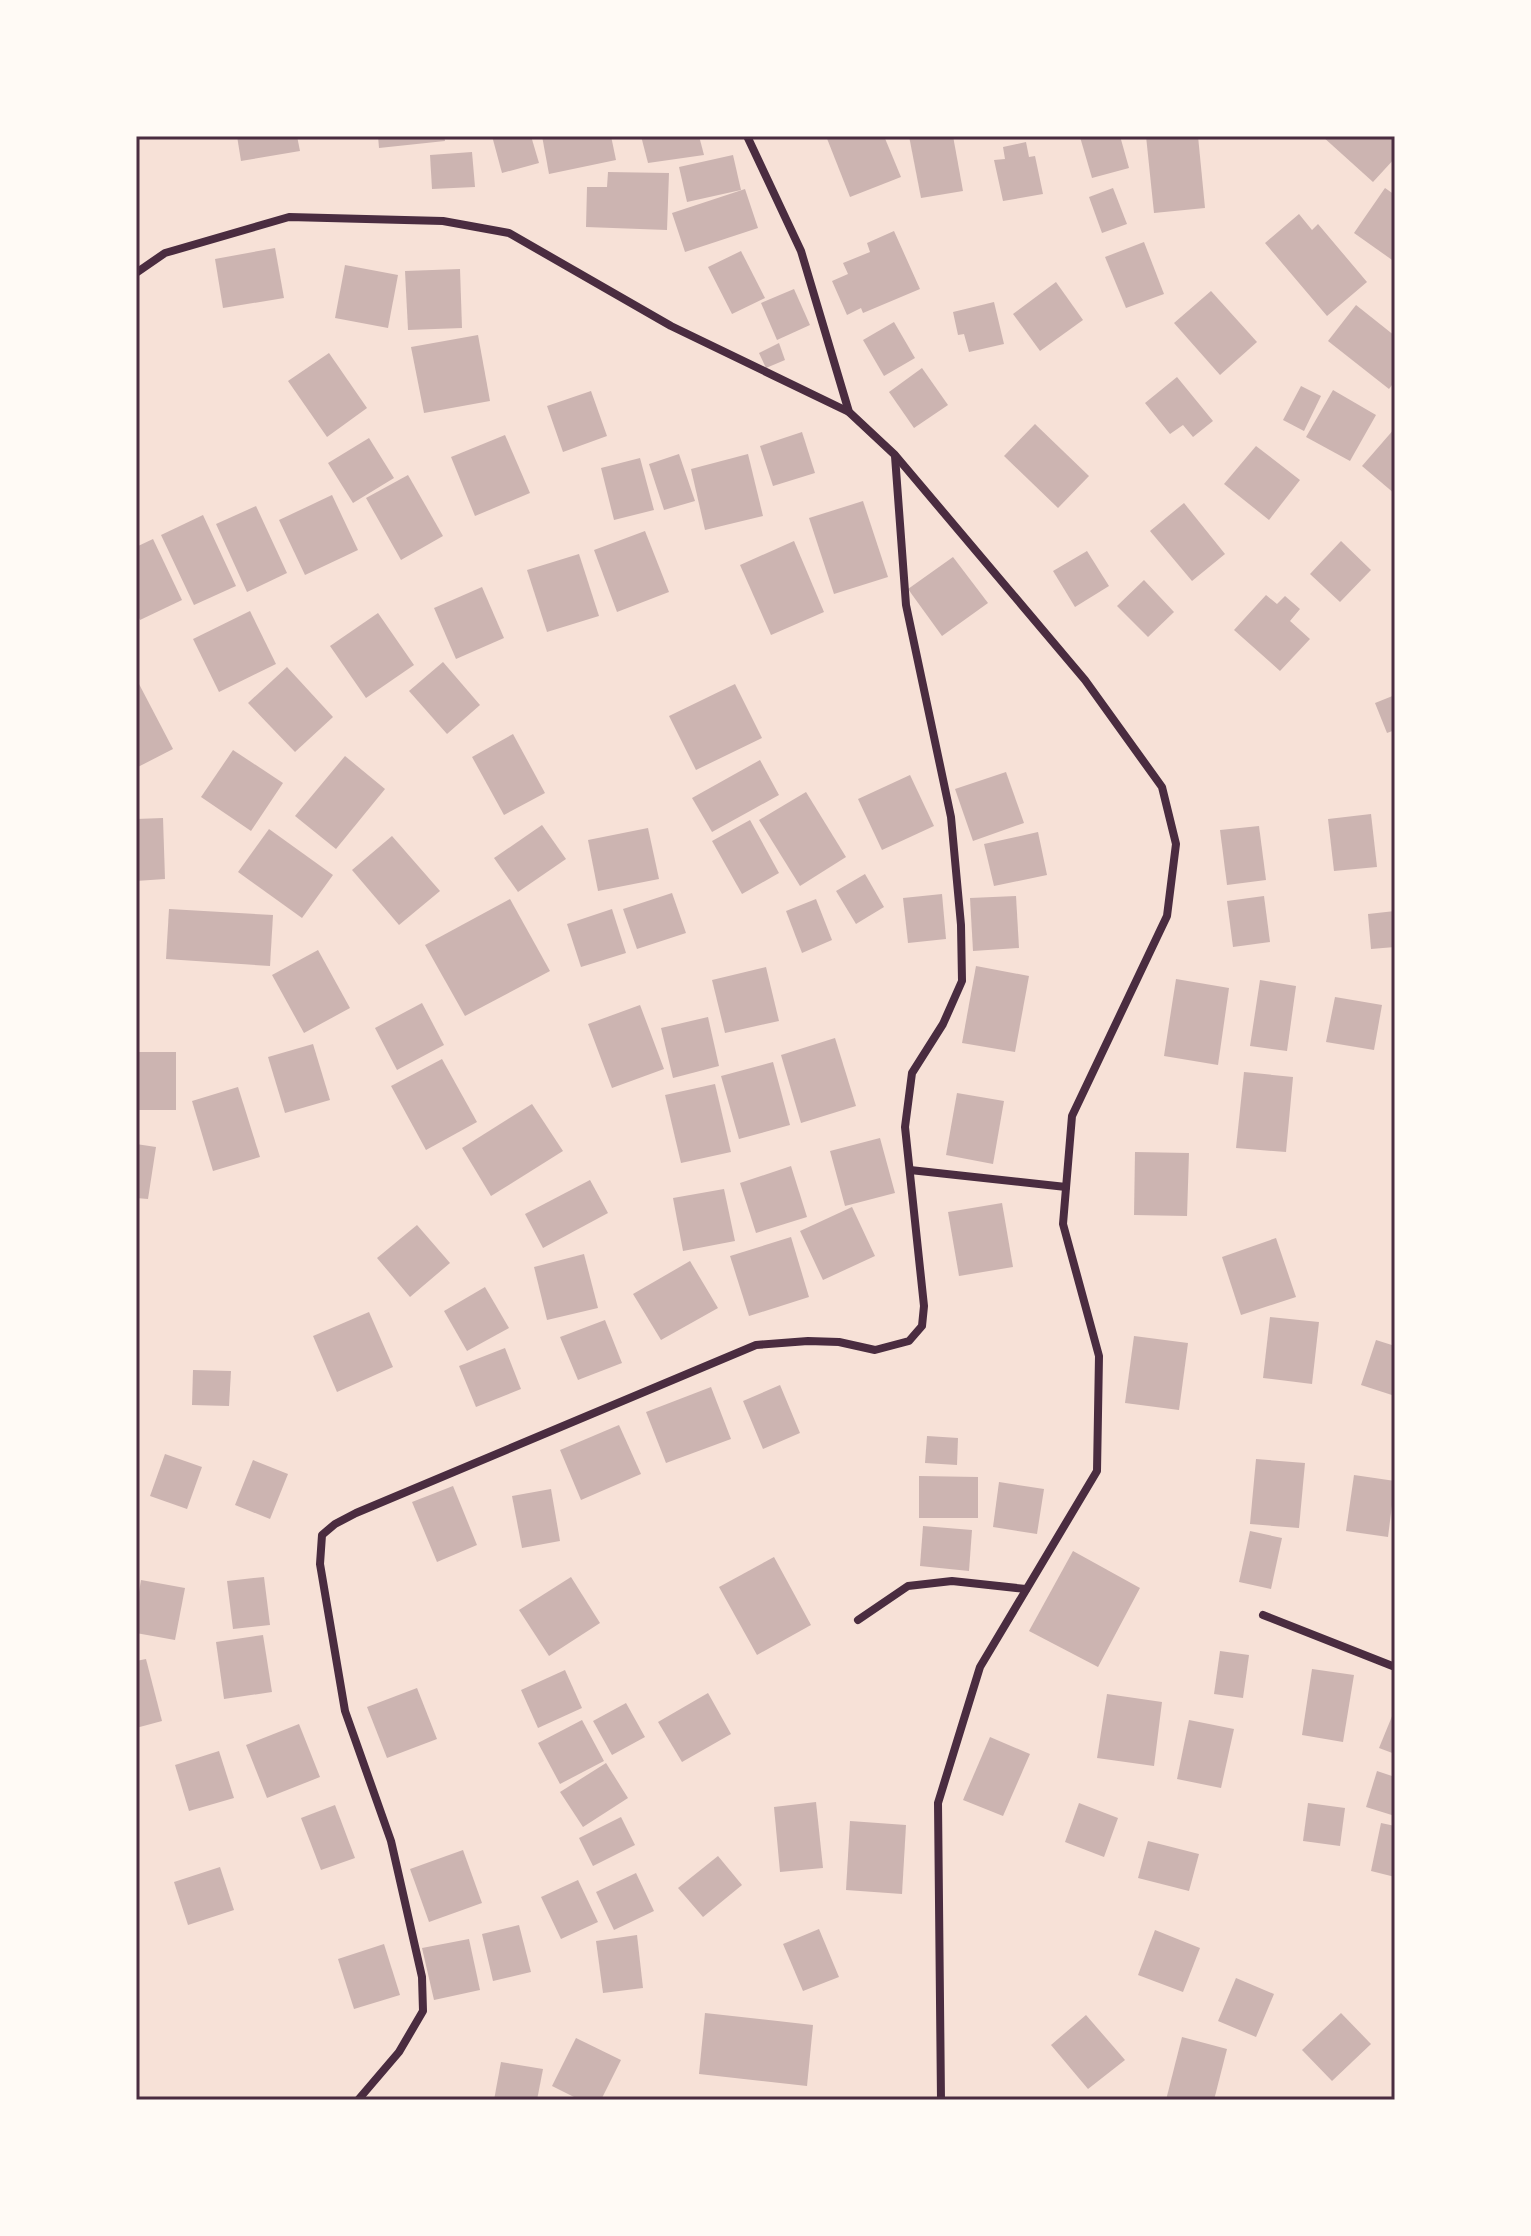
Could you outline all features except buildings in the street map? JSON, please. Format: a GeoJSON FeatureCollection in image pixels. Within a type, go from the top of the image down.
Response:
{"type":"FeatureCollection","features":[{"type":"Feature","properties":{"kind":"street"},"geometry":{"type":"LineString","coordinates":[[747,136],[801,251],[849,412]]}},
{"type":"Feature","properties":{"kind":"street"},"geometry":{"type":"LineString","coordinates":[[136,273],[165,253],[289,217],[443,221],[509,233],[671,326],[849,412],[895,455],[1102,704],[1162,787],[1176,844],[1167,916],[1072,1116],[1063,1224],[1099,1356],[1097,1471],[980,1667],[938,1803],[941,2100]]}},
{"type":"Feature","properties":{"kind":"street"},"geometry":{"type":"LineString","coordinates":[[358,2100],[399,2052],[423,2011],[422,1977],[391,1841],[345,1711],[320,1564],[322,1535],[356,1513],[756,1345],[839,1342],[875,1350],[909,1341],[922,1326],[924,1306],[905,1127],[912,1073],[943,1024],[962,981],[961,925],[951,817],[906,605],[895,455]]}},
{"type":"Feature","properties":{"kind":"street"},"geometry":{"type":"LineString","coordinates":[[910,1170],[1066,1187]]}},
{"type":"Feature","properties":{"kind":"street"},"geometry":{"type":"LineString","coordinates":[[858,1620],[908,1586],[952,1581],[1026,1589]]}},
{"type":"Feature","properties":{"kind":"street"},"geometry":{"type":"LineString","coordinates":[[1263,1615],[1395,1667]]}}]}
